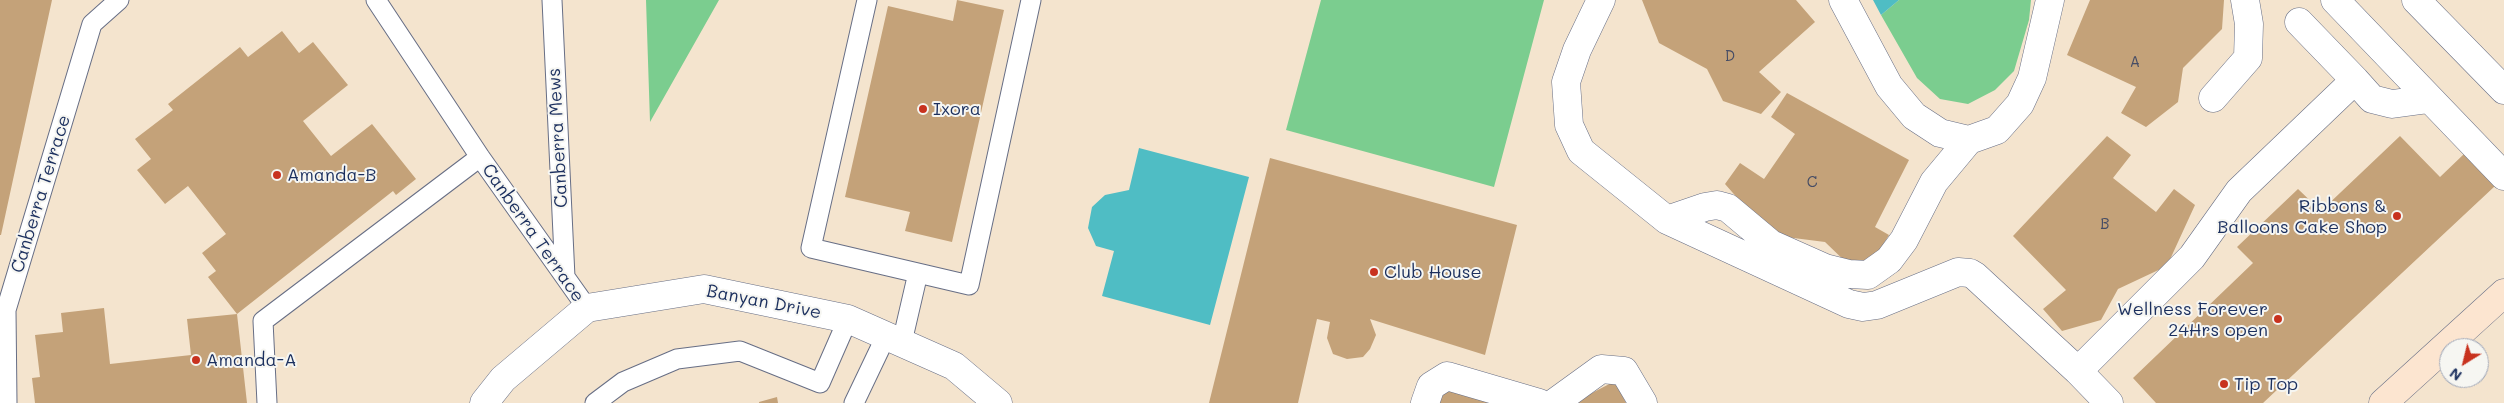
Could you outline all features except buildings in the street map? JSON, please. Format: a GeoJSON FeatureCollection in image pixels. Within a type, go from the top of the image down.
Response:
{"type":"FeatureCollection","features":[{"type":"Feature","properties":{"kind":"main road"},"geometry":{"type":"LineString","coordinates":[[2383,403],[2504,293]]}},
{"type":"Feature","properties":{"kind":"street"},"geometry":{"type":"LineString","coordinates":[[1602,0],[1577,50],[1566,82],[1569,125],[1581,151],[1667,220],[1849,304],[1863,307],[1876,306],[1958,272],[1975,276],[2078,371],[2109,403]]}},
{"type":"Feature","properties":{"kind":"street"},"geometry":{"type":"LineString","coordinates":[[1843,0],[1889,86],[1914,116],[1940,133],[1969,140]]}},
{"type":"Feature","properties":{"kind":"street"},"geometry":{"type":"LineString","coordinates":[[1667,220],[1705,207],[1717,205],[1728,208],[1771,244],[1824,268],[1849,274],[1868,275],[1889,260],[1904,240],[1934,182],[1969,140],[1997,130],[2020,104],[2032,78],[2050,0]]}},
{"type":"Feature","properties":{"kind":"street"},"geometry":{"type":"LineString","coordinates":[[2213,98],[2248,58],[2249,24],[2245,0]]}},
{"type":"Feature","properties":{"kind":"street"},"geometry":{"type":"LineString","coordinates":[[2335,0],[2504,176]]}},
{"type":"Feature","properties":{"kind":"street"},"geometry":{"type":"LineString","coordinates":[[2416,0],[2504,90]]}},
{"type":"Feature","properties":{"kind":"street"},"geometry":{"type":"LineString","coordinates":[[2299,22],[2372,99],[2392,104],[2428,99]]}},
{"type":"Feature","properties":{"kind":"street"},"geometry":{"type":"LineString","coordinates":[[2078,371],[2192,257],[2239,192],[2355,80]]}},
{"type":"Feature","properties":{"kind":"street","name":"Banyan Drive"},"geometry":{"type":"LineString","coordinates":[[587,308],[704,289],[848,319],[954,366],[998,403]]}},
{"type":"Feature","properties":{"kind":"street"},"geometry":{"type":"LineString","coordinates":[[484,403],[503,379],[587,308]]}},
{"type":"Feature","properties":{"kind":"street"},"geometry":{"type":"LineString","coordinates":[[1554,403],[1601,369],[1624,371],[1642,403]]}},
{"type":"Feature","properties":{"kind":"street"},"geometry":{"type":"LineString","coordinates":[[1425,403],[1431,386],[1447,376],[1539,403]]}},
{"type":"Feature","properties":{"kind":"lane","name":"Canberra Terrace"},"geometry":{"type":"LineString","coordinates":[[7,403],[6,310],[92,24],[119,0]]}},
{"type":"Feature","properties":{"kind":"lane","name":"Canberra Terrace"},"geometry":{"type":"LineString","coordinates":[[376,0],[480,157],[587,308]]}},
{"type":"Feature","properties":{"kind":"lane","name":"Canberra Mews"},"geometry":{"type":"LineString","coordinates":[[552,0],[565,277]]}},
{"type":"Feature","properties":{"kind":"lane"},"geometry":{"type":"LineString","coordinates":[[867,0],[811,248],[969,285],[1032,0]]}},
{"type":"Feature","properties":{"kind":"lane","name":"Canberra Terrace"},"geometry":{"type":"LineString","coordinates":[[267,403],[263,321],[480,157]]}},
{"type":"Feature","properties":{"kind":"lane"},"geometry":{"type":"LineString","coordinates":[[854,403],[894,339],[918,273]]}},
{"type":"Feature","properties":{"kind":"lane"},"geometry":{"type":"LineString","coordinates":[[595,403],[623,382],[677,359],[740,351],[820,383],[848,319]]}},
{"type":"Feature","properties":{"kind":"green space"},"geometry":{"type":"Polygon","coordinates":[[[646,0],[719,0],[650,122],[646,0]]]}},
{"type":"Feature","properties":{"kind":"green space"},"geometry":{"type":"Polygon","coordinates":[[[1321,0],[1544,0],[1494,187],[1286,130],[1321,0]]]}},
{"type":"Feature","properties":{"kind":"green space"},"geometry":{"type":"Polygon","coordinates":[[[1899,0],[2031,0],[2029,20],[2014,71],[1995,90],[1968,104],[1940,99],[1917,78],[1881,15],[1899,0]]]}},
{"type":"Feature","properties":{"kind":"water"},"geometry":{"type":"Polygon","coordinates":[[[1873,0],[1899,0],[1881,15],[1873,0]]]}},
{"type":"Feature","properties":{"kind":"water"},"geometry":{"type":"Polygon","coordinates":[[[1139,148],[1249,177],[1210,325],[1102,296],[1114,251],[1096,246],[1088,228],[1092,207],[1105,195],[1129,190],[1139,148]]]}},
{"type":"Feature","properties":{"kind":"place","name":"Ixora"},"geometry":{"type":"Point","coordinates":[923,109]}},
{"type":"Feature","properties":{"kind":"place","name":"Amanda-B"},"geometry":{"type":"Point","coordinates":[277,175]}},
{"type":"Feature","properties":{"kind":"place","name":"Ribbons & Balloons Cake Shop"},"geometry":{"type":"Point","coordinates":[2397,216]}},
{"type":"Feature","properties":{"kind":"place","name":"Club House"},"geometry":{"type":"Point","coordinates":[1374,272]}},
{"type":"Feature","properties":{"kind":"place","name":"Wellness Forever 24Hrs open"},"geometry":{"type":"Point","coordinates":[2278,319]}},
{"type":"Feature","properties":{"kind":"place","name":"Amanda-A"},"geometry":{"type":"Point","coordinates":[196,360]}},
{"type":"Feature","properties":{"kind":"place","name":"Tip Top"},"geometry":{"type":"Point","coordinates":[2224,384]}}]}
